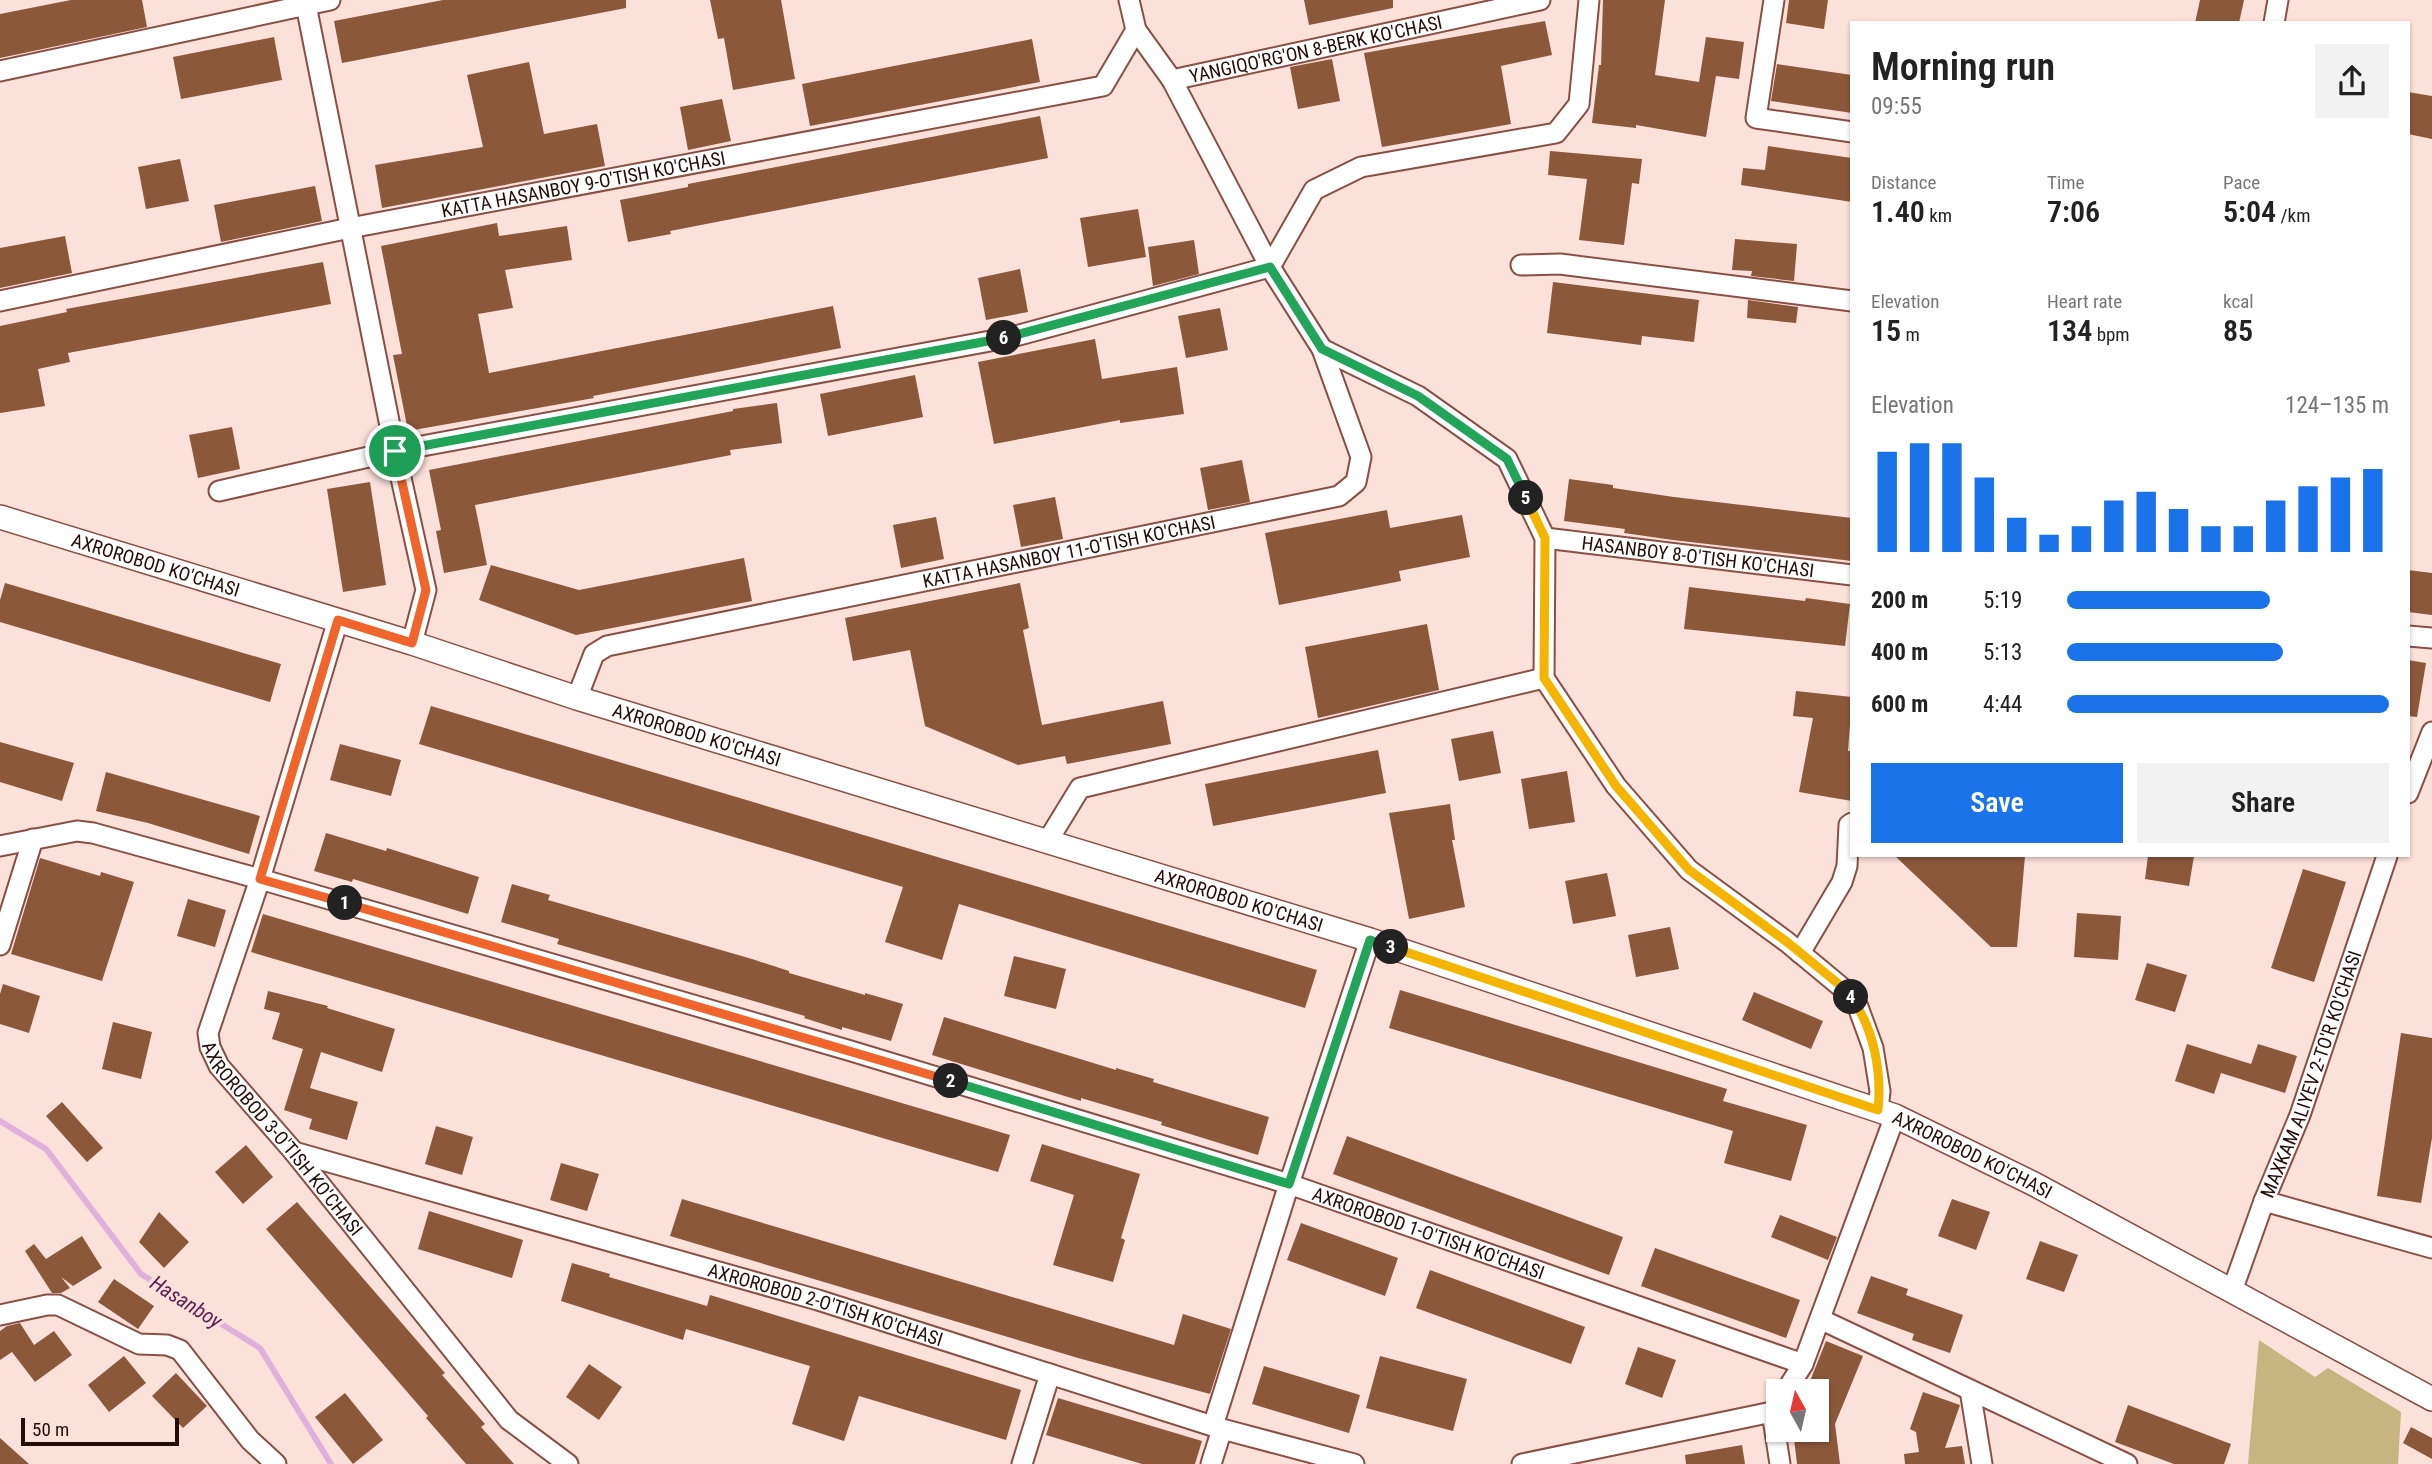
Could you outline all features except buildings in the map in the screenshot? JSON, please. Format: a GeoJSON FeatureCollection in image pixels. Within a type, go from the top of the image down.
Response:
{"type":"FeatureCollection","features":[{"type":"Feature","properties":{"kind":"street"},"geometry":{"type":"LineString","coordinates":[[0,71],[306,2],[330,0]]}},
{"type":"Feature","properties":{"kind":"street"},"geometry":{"type":"LineString","coordinates":[[1129,0],[1136,30]]}},
{"type":"Feature","properties":{"kind":"street","name":"YANGIQO'RG'ON 8-BERK KO'CHASI"},"geometry":{"type":"LineString","coordinates":[[1172,80],[1540,0]]}},
{"type":"Feature","properties":{"kind":"street"},"geometry":{"type":"LineString","coordinates":[[219,491],[395,451],[1012,337],[1270,267],[1314,190],[1361,167],[1556,133],[1579,104],[1589,0]]}},
{"type":"Feature","properties":{"kind":"street"},"geometry":{"type":"LineString","coordinates":[[1774,0],[1756,118],[1850,132]]}},
{"type":"Feature","properties":{"kind":"street"},"geometry":{"type":"LineString","coordinates":[[2274,21],[2278,0]]}},
{"type":"Feature","properties":{"kind":"street"},"geometry":{"type":"LineString","coordinates":[[306,2],[395,451],[426,590],[412,643]]}},
{"type":"Feature","properties":{"kind":"street","name":"KATTA HASANBOY 11-O'TISH KO'CHASI"},"geometry":{"type":"LineString","coordinates":[[577,698],[594,654],[607,646],[1339,496],[1356,482],[1361,457],[1322,349],[1270,267],[1172,80],[1136,30]]}},
{"type":"Feature","properties":{"kind":"street","name":"KATTA HASANBOY 9-O'TISH KO'CHASI"},"geometry":{"type":"LineString","coordinates":[[0,301],[350,228],[1103,86],[1136,30]]}},
{"type":"Feature","properties":{"kind":"street"},"geometry":{"type":"LineString","coordinates":[[1521,265],[1560,264],[1850,301]]}},
{"type":"Feature","properties":{"kind":"street"},"geometry":{"type":"LineString","coordinates":[[1322,349],[1418,396],[1507,459],[1545,538],[1544,678],[1616,786],[1689,870],[1846,990],[1858,1007],[1873,1048],[1886,1113],[1820,1319],[1803,1364],[1794,1379]]}},
{"type":"Feature","properties":{"kind":"street","name":"AXROROBOD KO'CHASI"},"geometry":{"type":"LineString","coordinates":[[0,517],[412,643],[577,698],[1370,940],[1886,1113],[2034,1184],[2432,1399]]}},
{"type":"Feature","properties":{"kind":"street","name":"HASANBOY 8-O'TISH KO'CHASI"},"geometry":{"type":"LineString","coordinates":[[1545,538],[1850,575]]}},
{"type":"Feature","properties":{"kind":"street","name":"AXROROBOD 3-O'TISH KO'CHASI"},"geometry":{"type":"LineString","coordinates":[[338,620],[260,879],[208,1032],[210,1047],[219,1066],[294,1152],[509,1420],[568,1464]]}},
{"type":"Feature","properties":{"kind":"street"},"geometry":{"type":"LineString","coordinates":[[2410,636],[2432,639]]}},
{"type":"Feature","properties":{"kind":"street"},"geometry":{"type":"LineString","coordinates":[[1047,842],[1080,788],[1544,678]]}},
{"type":"Feature","properties":{"kind":"street"},"geometry":{"type":"LineString","coordinates":[[2410,788],[2432,732]]}},
{"type":"Feature","properties":{"kind":"street"},"geometry":{"type":"LineString","coordinates":[[1800,953],[1842,882],[1847,866],[1850,824]]}},
{"type":"Feature","properties":{"kind":"street","name":"AXROROBOD 1-O'TISH KO'CHASI"},"geometry":{"type":"LineString","coordinates":[[0,846],[77,831],[93,832],[260,879],[851,1051],[1289,1184],[1803,1364]]}},
{"type":"Feature","properties":{"kind":"street"},"geometry":{"type":"LineString","coordinates":[[0,945],[33,839]]}},
{"type":"Feature","properties":{"kind":"street","name":"MAXKAM ALIYEV 2-TO'R KO'CHASI"},"geometry":{"type":"LineString","coordinates":[[2232,1291],[2264,1201],[2300,1115],[2386,857]]}},
{"type":"Feature","properties":{"kind":"street"},"geometry":{"type":"LineString","coordinates":[[1211,1464],[1218,1428],[1289,1184],[1370,940]]}},
{"type":"Feature","properties":{"kind":"street","name":"AXROROBOD 2-O'TISH KO'CHASI"},"geometry":{"type":"LineString","coordinates":[[294,1152],[818,1300],[1218,1428],[1354,1464]]}},
{"type":"Feature","properties":{"kind":"street"},"geometry":{"type":"LineString","coordinates":[[2264,1201],[2432,1248]]}},
{"type":"Feature","properties":{"kind":"street"},"geometry":{"type":"LineString","coordinates":[[0,1315],[58,1304],[139,1344],[167,1345],[180,1350],[250,1440],[276,1464]]}},
{"type":"Feature","properties":{"kind":"street"},"geometry":{"type":"LineString","coordinates":[[1820,1319],[2127,1464]]}},
{"type":"Feature","properties":{"kind":"street"},"geometry":{"type":"LineString","coordinates":[[1022,1464],[1050,1374]]}},
{"type":"Feature","properties":{"kind":"street"},"geometry":{"type":"LineString","coordinates":[[1970,1390],[1983,1464]]}},
{"type":"Feature","properties":{"kind":"street"},"geometry":{"type":"LineString","coordinates":[[1522,1464],[1766,1410]]}},
{"type":"Feature","properties":{"kind":"street"},"geometry":{"type":"LineString","coordinates":[[1778,1442],[1780,1464]]}},
{"type":"Feature","properties":{"kind":"shaded area"},"geometry":{"type":"Polygon","coordinates":[[[2259,1340],[2315,1377],[2328,1368],[2401,1412],[2398,1464],[2248,1464],[2259,1340]]]}},
{"type":"Feature","properties":{"kind":"waterway","name":"Hasanboy"},"geometry":{"type":"LineString","coordinates":[[0,1121],[46,1149],[141,1274],[260,1348],[331,1464]]}},
{"type":"Feature","properties":{"kind":"route"},"geometry":{"type":"LineString","coordinates":[[1270,267],[1322,349],[1418,396],[1507,459],[1545,538],[1544,678],[1616,786],[1689,870],[1787,942],[1846,990],[1866,1024],[1873,1048],[1880,1091],[1878,1110],[1370,940],[1289,1184],[851,1051],[260,879],[338,620],[412,643],[426,590],[395,451],[1012,337],[1270,267]]}}]}
